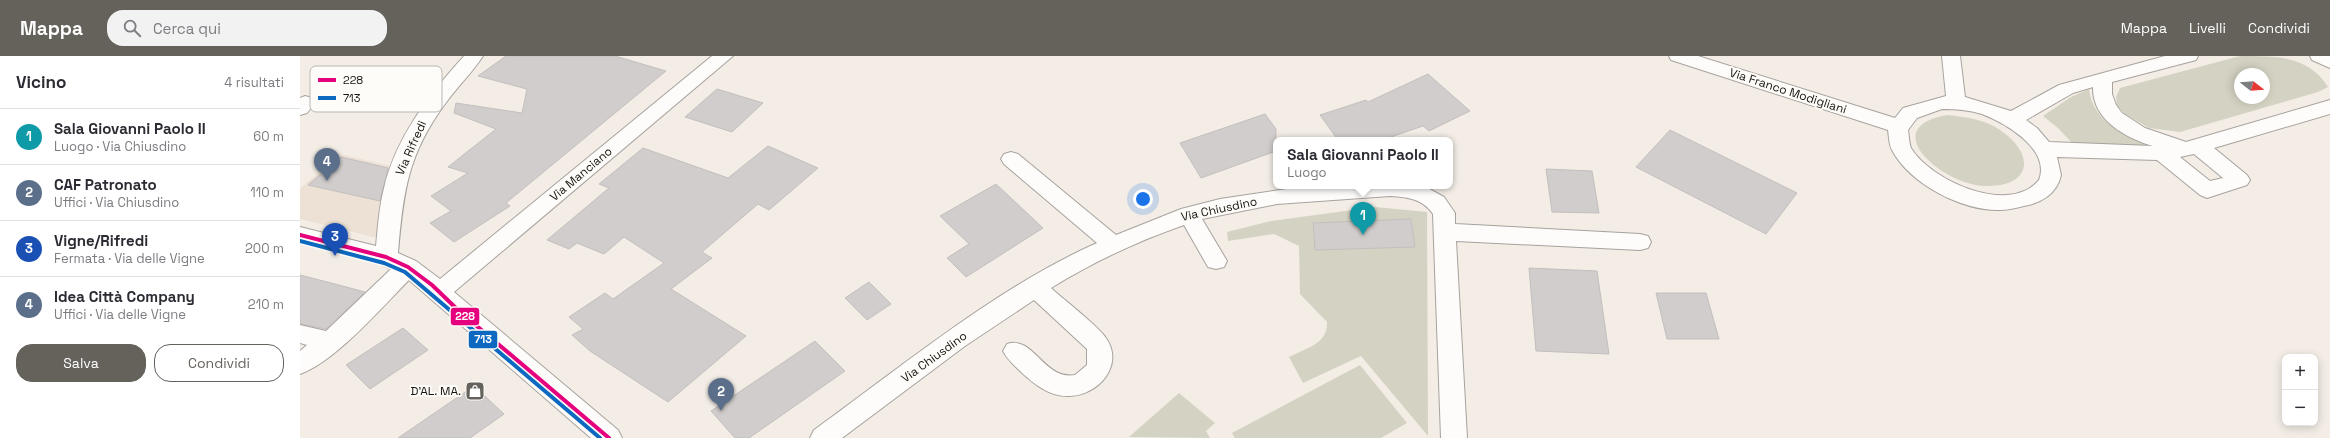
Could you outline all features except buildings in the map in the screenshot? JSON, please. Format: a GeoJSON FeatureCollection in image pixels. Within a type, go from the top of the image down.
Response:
{"type":"FeatureCollection","features":[{"type":"Feature","properties":{"kind":"street","name":"Via Rifredi"},"geometry":{"type":"LineString","coordinates":[[442,95],[474,56]]}},
{"type":"Feature","properties":{"kind":"street","name":"Via Manciano"},"geometry":{"type":"LineString","coordinates":[[439,292],[724,56]]}},
{"type":"Feature","properties":{"kind":"street","name":"Via Franco Modigliani"},"geometry":{"type":"LineString","coordinates":[[1678,56],[1898,126]]}},
{"type":"Feature","properties":{"kind":"street"},"geometry":{"type":"LineString","coordinates":[[1951,56],[1956,102]]}},
{"type":"Feature","properties":{"kind":"street"},"geometry":{"type":"LineString","coordinates":[[2011,120],[2066,89],[2190,56]]}},
{"type":"Feature","properties":{"kind":"street"},"geometry":{"type":"LineString","coordinates":[[2319,56],[2330,62]]}},
{"type":"Feature","properties":{"kind":"street"},"geometry":{"type":"LineString","coordinates":[[2103,78],[2102,97],[2105,105],[2116,119],[2138,133],[2192,147],[2240,180],[2207,190],[2163,154]]}},
{"type":"Feature","properties":{"kind":"street"},"geometry":{"type":"LineString","coordinates":[[1956,102],[1988,110],[2011,120],[2030,134],[2045,150],[2051,166],[2049,181],[2038,194],[2020,201],[1996,202],[1969,198],[1943,188],[1922,174],[1906,158],[1898,141],[1898,126],[1906,114],[1921,105],[1956,102]]}},
{"type":"Feature","properties":{"kind":"street"},"geometry":{"type":"LineString","coordinates":[[2045,150],[2163,154],[2330,107]]}},
{"type":"Feature","properties":{"kind":"street","name":"Via Rifredi"},"geometry":{"type":"LineString","coordinates":[[386,257],[396,183],[406,153],[428,112]]}},
{"type":"Feature","properties":{"kind":"street"},"geometry":{"type":"LineString","coordinates":[[1011,159],[1113,244]]}},
{"type":"Feature","properties":{"kind":"street","name":"Via Chiusdino"},"geometry":{"type":"LineString","coordinates":[[823,438],[986,319],[1035,287],[1113,244],[1189,215],[1229,205],[1326,192],[1406,190],[1426,194],[1440,205],[1444,213],[1454,438]]}},
{"type":"Feature","properties":{"kind":"street"},"geometry":{"type":"LineString","coordinates":[[1189,215],[1216,261]]}},
{"type":"Feature","properties":{"kind":"street"},"geometry":{"type":"LineString","coordinates":[[1446,232],[1640,242]]}},
{"type":"Feature","properties":{"kind":"street"},"geometry":{"type":"LineString","coordinates":[[300,235],[386,257],[408,267],[609,438]]}},
{"type":"Feature","properties":{"kind":"street"},"geometry":{"type":"LineString","coordinates":[[302,361],[330,342],[408,267]]}},
{"type":"Feature","properties":{"kind":"street"},"geometry":{"type":"LineString","coordinates":[[1015,351],[1049,381],[1071,387],[1091,379],[1102,360],[1102,352],[1097,344],[1035,287]]}},
{"type":"Feature","properties":{"kind":"street"},"geometry":{"type":"LineString","coordinates":[[300,334],[330,342]]}},
{"type":"Feature","properties":{"kind":"shaded area"},"geometry":{"type":"Polygon","coordinates":[[[2240,56],[2267,56],[2291,60],[2312,69],[2328,87],[2318,92],[2180,132],[2149,128],[2125,114],[2117,105],[2116,97],[2120,88],[2240,56]]]}},
{"type":"Feature","properties":{"kind":"shaded area"},"geometry":{"type":"Polygon","coordinates":[[[2089,89],[2097,112],[2114,128],[2124,134],[2158,148],[2075,146],[2058,128],[2043,116],[2071,97],[2089,89]]]}},
{"type":"Feature","properties":{"kind":"shaded area"},"geometry":{"type":"Polygon","coordinates":[[[1947,115],[1988,123],[2011,139],[2019,149],[2023,158],[2024,167],[2020,175],[2013,181],[2002,185],[1986,186],[1952,177],[1936,167],[1924,155],[1916,143],[1917,132],[1926,122],[1947,115]]]}},
{"type":"Feature","properties":{"kind":"shaded area"},"geometry":{"type":"Polygon","coordinates":[[[339,154],[395,167],[382,239],[300,219],[300,189],[339,154]]]}},
{"type":"Feature","properties":{"kind":"shaded area"},"geometry":{"type":"Polygon","coordinates":[[[1375,207],[1427,212],[1428,436],[1361,356],[1303,383],[1289,357],[1309,348],[1320,340],[1324,335],[1327,322],[1300,294],[1299,246],[1274,234],[1228,241],[1227,232],[1271,221],[1375,207]]]}},
{"type":"Feature","properties":{"kind":"shaded area"},"geometry":{"type":"Polygon","coordinates":[[[1360,365],[1407,423],[1381,438],[1235,438],[1232,433],[1360,365]]]}},
{"type":"Feature","properties":{"kind":"shaded area"},"geometry":{"type":"Polygon","coordinates":[[[1179,393],[1215,423],[1206,431],[1210,438],[1129,437],[1179,393]]]}},
{"type":"Feature","properties":{"kind":"transit line","name":"228"},"geometry":{"type":"LineString","coordinates":[[300,235],[386,257],[408,267],[432,285],[459,311],[609,438]]}},
{"type":"Feature","properties":{"kind":"transit line","name":"713"},"geometry":{"type":"LineString","coordinates":[[300,241],[384,263],[405,272],[428,290],[455,316],[600,438]]}},
{"type":"Feature","properties":{"kind":"place","name":"Idea Città Company"},"geometry":{"type":"Point","coordinates":[327,181]}},
{"type":"Feature","properties":{"kind":"place","name":"Sala Giovanni Paolo II"},"geometry":{"type":"Point","coordinates":[1363,235]}},
{"type":"Feature","properties":{"kind":"place","name":"Vigne/Rifredi"},"geometry":{"type":"Point","coordinates":[335,256]}},
{"type":"Feature","properties":{"kind":"place","name":"D'AL. MA."},"geometry":{"type":"Point","coordinates":[475,391]}},
{"type":"Feature","properties":{"kind":"place","name":"CAF Patronato"},"geometry":{"type":"Point","coordinates":[721,411]}}]}
